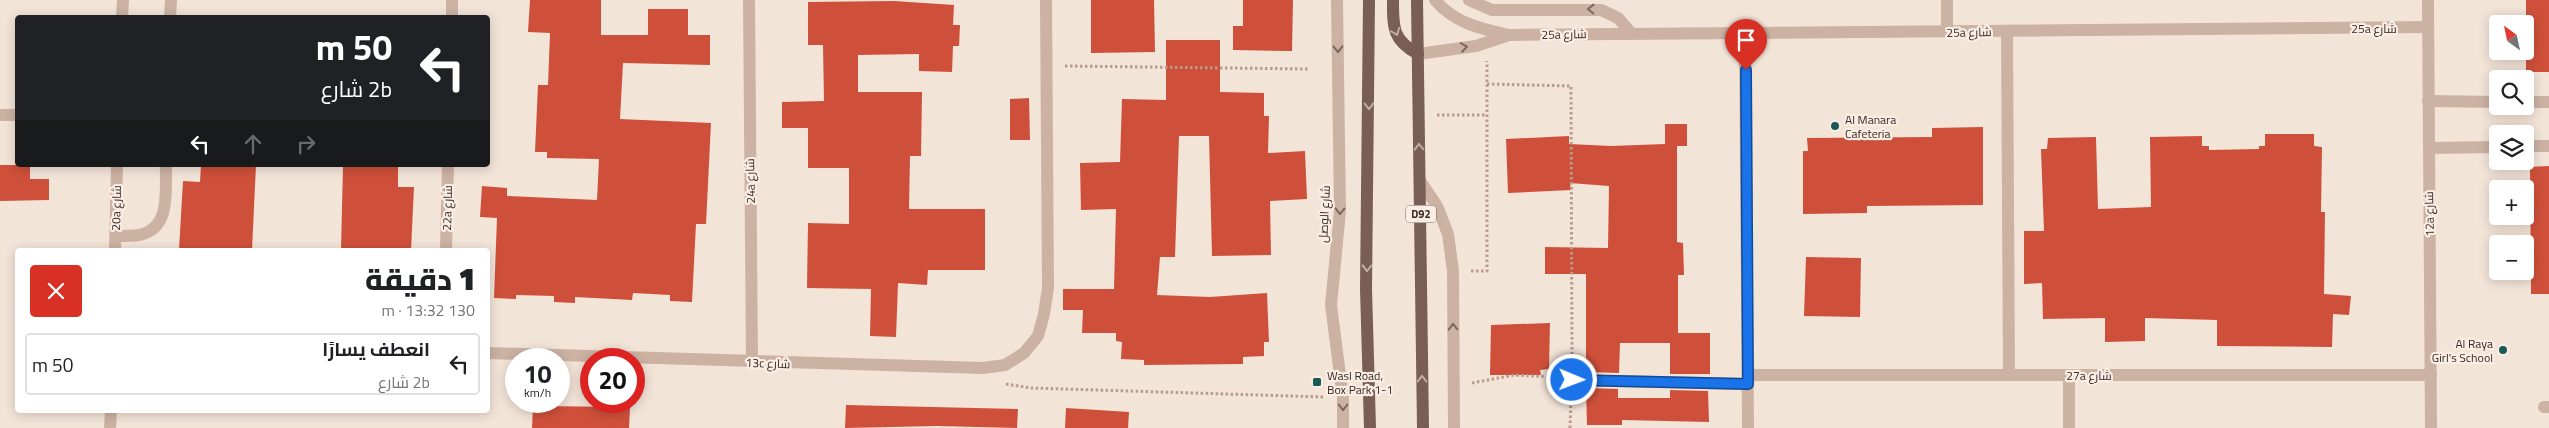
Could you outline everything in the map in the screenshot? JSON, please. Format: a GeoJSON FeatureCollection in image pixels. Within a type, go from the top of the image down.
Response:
{"type":"FeatureCollection","features":[{"type":"Feature","properties":{"kind":"main road"},"geometry":{"type":"LineString","coordinates":[[1369,0],[1366,290],[1370,428]]}},
{"type":"Feature","properties":{"kind":"main road"},"geometry":{"type":"LineString","coordinates":[[1392,0],[1396,33],[1408,48],[1418,54]]}},
{"type":"Feature","properties":{"kind":"main road","name":"D92"},"geometry":{"type":"LineString","coordinates":[[1417,0],[1423,428]]}},
{"type":"Feature","properties":{"kind":"street"},"geometry":{"type":"LineString","coordinates":[[122,15],[123,0]]}},
{"type":"Feature","properties":{"kind":"street"},"geometry":{"type":"LineString","coordinates":[[170,15],[171,0]]}},
{"type":"Feature","properties":{"kind":"street"},"geometry":{"type":"LineString","coordinates":[[452,0],[452,15]]}},
{"type":"Feature","properties":{"kind":"street","name":"24a شارع"},"geometry":{"type":"LineString","coordinates":[[749,0],[752,363]]}},
{"type":"Feature","properties":{"kind":"street"},"geometry":{"type":"LineString","coordinates":[[1046,0],[1047,66]]}},
{"type":"Feature","properties":{"kind":"street","name":"شارع الوصل"},"geometry":{"type":"LineString","coordinates":[[1338,0],[1340,211],[1331,305],[1343,398],[1343,428]]}},
{"type":"Feature","properties":{"kind":"street","name":"25a شارع"},"geometry":{"type":"LineString","coordinates":[[1435,0],[1451,15],[1465,24],[1509,35],[2428,27]]}},
{"type":"Feature","properties":{"kind":"street"},"geometry":{"type":"LineString","coordinates":[[1470,0],[1492,10],[1601,10],[1618,18],[1631,33]]}},
{"type":"Feature","properties":{"kind":"street"},"geometry":{"type":"LineString","coordinates":[[1947,0],[1947,32]]}},
{"type":"Feature","properties":{"kind":"street","name":"12a شارع"},"geometry":{"type":"LineString","coordinates":[[2428,0],[2431,428]]}},
{"type":"Feature","properties":{"kind":"street"},"geometry":{"type":"LineString","coordinates":[[2007,31],[2009,375]]}},
{"type":"Feature","properties":{"kind":"street"},"geometry":{"type":"LineString","coordinates":[[1745,32],[1748,428]]}},
{"type":"Feature","properties":{"kind":"street","name":"25a شارع"},"geometry":{"type":"LineString","coordinates":[[1418,54],[1476,46],[1509,35]]}},
{"type":"Feature","properties":{"kind":"street","name":"13c شارع"},"geometry":{"type":"LineString","coordinates":[[490,353],[752,363],[983,368],[1005,365],[1024,354],[1038,336],[1048,288],[1047,66]]}},
{"type":"Feature","properties":{"kind":"street"},"geometry":{"type":"LineString","coordinates":[[2428,101],[2489,102]]}},
{"type":"Feature","properties":{"kind":"street"},"geometry":{"type":"LineString","coordinates":[[2534,102],[2549,102]]}},
{"type":"Feature","properties":{"kind":"street"},"geometry":{"type":"LineString","coordinates":[[0,115],[15,115]]}},
{"type":"Feature","properties":{"kind":"street"},"geometry":{"type":"LineString","coordinates":[[2534,146],[2549,146]]}},
{"type":"Feature","properties":{"kind":"street"},"geometry":{"type":"LineString","coordinates":[[2428,148],[2489,147]]}},
{"type":"Feature","properties":{"kind":"street","name":"20a شارع"},"geometry":{"type":"LineString","coordinates":[[115,248],[117,167]]}},
{"type":"Feature","properties":{"kind":"street"},"geometry":{"type":"LineString","coordinates":[[116,236],[140,235],[155,227],[161,221],[164,213],[166,167]]}},
{"type":"Feature","properties":{"kind":"street","name":"22a شارع"},"geometry":{"type":"LineString","coordinates":[[446,248],[448,167]]}},
{"type":"Feature","properties":{"kind":"street"},"geometry":{"type":"LineString","coordinates":[[1420,182],[1436,206],[1448,234],[1453,271],[1454,428]]}},
{"type":"Feature","properties":{"kind":"street","name":"27a شارع"},"geometry":{"type":"LineString","coordinates":[[1572,380],[1748,380],[2009,375],[2431,375]]}},
{"type":"Feature","properties":{"kind":"street"},"geometry":{"type":"LineString","coordinates":[[2069,375],[2069,428]]}},
{"type":"Feature","properties":{"kind":"street"},"geometry":{"type":"LineString","coordinates":[[110,413],[110,428]]}},
{"type":"Feature","properties":{"kind":"path"},"geometry":{"type":"LineString","coordinates":[[1453,271],[1487,271],[1486,56]]}},
{"type":"Feature","properties":{"kind":"path"},"geometry":{"type":"LineString","coordinates":[[1047,66],[1309,69]]}},
{"type":"Feature","properties":{"kind":"path"},"geometry":{"type":"LineString","coordinates":[[1487,84],[1571,86],[1572,380],[1570,428]]}},
{"type":"Feature","properties":{"kind":"path"},"geometry":{"type":"LineString","coordinates":[[1418,115],[1487,116]]}},
{"type":"Feature","properties":{"kind":"path"},"geometry":{"type":"LineString","coordinates":[[983,368],[996,380],[1014,387],[1343,398]]}},
{"type":"Feature","properties":{"kind":"path"},"geometry":{"type":"LineString","coordinates":[[1454,387],[1514,375],[1572,380]]}},
{"type":"Feature","properties":{"kind":"building"},"geometry":{"type":"Polygon","coordinates":[[[530,0],[601,0],[601,35],[648,35],[648,9],[688,9],[688,35],[710,35],[710,65],[623,63],[620,119],[711,123],[706,224],[696,224],[692,302],[670,301],[670,295],[633,293],[632,300],[575,297],[575,303],[554,302],[554,296],[516,295],[516,299],[494,298],[497,218],[480,217],[482,186],[507,188],[507,196],[597,200],[599,159],[547,158],[547,152],[535,152],[538,85],[548,85],[550,33],[528,32],[530,0]]]}},
{"type":"Feature","properties":{"kind":"building"},"geometry":{"type":"Polygon","coordinates":[[[1091,0],[1154,0],[1155,52],[1091,53],[1091,0]]]}},
{"type":"Feature","properties":{"kind":"building"},"geometry":{"type":"Polygon","coordinates":[[[1243,0],[1293,0],[1292,51],[1233,50],[1233,26],[1243,26],[1243,0]]]}},
{"type":"Feature","properties":{"kind":"building"},"geometry":{"type":"Polygon","coordinates":[[[2526,0],[2549,0],[2549,72],[2526,70],[2526,60],[2534,60],[2534,15],[2526,15],[2526,0]]]}},
{"type":"Feature","properties":{"kind":"building"},"geometry":{"type":"Polygon","coordinates":[[[894,1],[954,5],[953,25],[960,25],[959,46],[953,46],[952,72],[919,71],[919,54],[858,55],[858,92],[922,92],[921,156],[910,156],[909,209],[985,209],[985,270],[928,270],[927,285],[898,283],[896,337],[870,336],[871,289],[807,288],[808,223],[849,224],[849,168],[808,168],[808,128],[782,128],[782,102],[824,101],[823,45],[808,45],[808,2],[894,1]]]}},
{"type":"Feature","properties":{"kind":"building"},"geometry":{"type":"Polygon","coordinates":[[[1166,40],[1220,40],[1220,92],[1264,93],[1264,116],[1269,116],[1268,153],[1305,151],[1307,199],[1270,201],[1271,255],[1212,256],[1209,136],[1179,136],[1175,257],[1160,257],[1157,295],[1210,297],[1267,293],[1269,342],[1264,342],[1264,356],[1243,357],[1243,364],[1144,365],[1144,360],[1121,359],[1122,342],[1116,341],[1116,333],[1082,333],[1083,310],[1063,310],[1063,289],[1114,289],[1116,209],[1081,210],[1080,163],[1120,162],[1122,99],[1166,100],[1166,40]]]}},
{"type":"Feature","properties":{"kind":"building"},"geometry":{"type":"Polygon","coordinates":[[[1029,98],[1030,140],[1010,140],[1010,99],[1029,98]]]}},
{"type":"Feature","properties":{"kind":"building"},"geometry":{"type":"Polygon","coordinates":[[[1665,124],[1687,124],[1687,146],[1677,146],[1677,242],[1683,243],[1684,275],[1678,275],[1678,333],[1710,333],[1710,374],[1670,374],[1670,343],[1620,343],[1619,373],[1586,372],[1586,274],[1545,274],[1545,247],[1608,248],[1609,186],[1570,183],[1571,190],[1508,193],[1506,139],[1569,136],[1569,144],[1611,146],[1665,144],[1665,124]]]}},
{"type":"Feature","properties":{"kind":"building"},"geometry":{"type":"Polygon","coordinates":[[[1983,127],[1983,205],[1867,206],[1867,213],[1803,214],[1803,151],[1808,151],[1807,138],[1932,137],[1932,128],[1983,127]]]}},
{"type":"Feature","properties":{"kind":"building"},"geometry":{"type":"Polygon","coordinates":[[[2265,134],[2314,134],[2314,146],[2322,147],[2321,212],[2325,212],[2324,294],[2351,296],[2349,315],[2333,314],[2332,347],[2217,346],[2217,320],[2145,318],[2145,341],[2105,342],[2105,318],[2043,319],[2042,283],[2024,284],[2024,231],[2044,231],[2041,149],[2047,149],[2048,138],[2096,137],[2098,209],[2151,207],[2150,137],[2202,136],[2202,146],[2209,146],[2209,150],[2259,149],[2259,146],[2265,146],[2265,134]]]}},
{"type":"Feature","properties":{"kind":"building"},"geometry":{"type":"Polygon","coordinates":[[[0,165],[30,167],[30,179],[49,179],[49,200],[0,201],[0,165]]]}},
{"type":"Feature","properties":{"kind":"building"},"geometry":{"type":"Polygon","coordinates":[[[2549,166],[2549,294],[2531,294],[2531,280],[2534,280],[2534,235],[2531,235],[2530,225],[2534,225],[2534,180],[2530,180],[2530,170],[2534,170],[2534,167],[2549,166]]]}},
{"type":"Feature","properties":{"kind":"building"},"geometry":{"type":"Polygon","coordinates":[[[201,167],[256,167],[252,248],[179,248],[183,181],[200,182],[201,167]]]}},
{"type":"Feature","properties":{"kind":"building"},"geometry":{"type":"Polygon","coordinates":[[[343,167],[398,167],[398,187],[414,187],[411,248],[341,248],[343,167]]]}},
{"type":"Feature","properties":{"kind":"building"},"geometry":{"type":"Polygon","coordinates":[[[1806,257],[1861,258],[1860,317],[1804,316],[1806,257]]]}},
{"type":"Feature","properties":{"kind":"building"},"geometry":{"type":"Polygon","coordinates":[[[1550,323],[1549,369],[1540,370],[1541,375],[1490,375],[1491,325],[1550,323]]]}},
{"type":"Feature","properties":{"kind":"building"},"geometry":{"type":"Polygon","coordinates":[[[1586,388],[1618,389],[1618,398],[1670,398],[1670,390],[1708,391],[1709,422],[1622,420],[1622,425],[1587,425],[1586,388]]]}},
{"type":"Feature","properties":{"kind":"building"},"geometry":{"type":"Polygon","coordinates":[[[846,405],[1018,409],[1017,428],[937,426],[845,428],[846,405]]]}},
{"type":"Feature","properties":{"kind":"building"},"geometry":{"type":"Polygon","coordinates":[[[570,406],[580,406],[580,413],[630,413],[629,428],[532,428],[533,413],[570,413],[570,406]]]}},
{"type":"Feature","properties":{"kind":"building"},"geometry":{"type":"Polygon","coordinates":[[[1066,408],[1129,412],[1128,428],[1065,428],[1066,408]]]}},
{"type":"Feature","properties":{"kind":"place","name":"Al Manara Cafeteria"},"geometry":{"type":"Point","coordinates":[1835,126]}},
{"type":"Feature","properties":{"kind":"place","name":"Al Raya Girl's School"},"geometry":{"type":"Point","coordinates":[2503,350]}},
{"type":"Feature","properties":{"kind":"place","name":"Wasl Road, Box Park 1-1"},"geometry":{"type":"Point","coordinates":[1317,382]}},
{"type":"Feature","properties":{"kind":"route"},"geometry":{"type":"LineString","coordinates":[[1572,380],[1748,384],[1746,70]]}}]}
